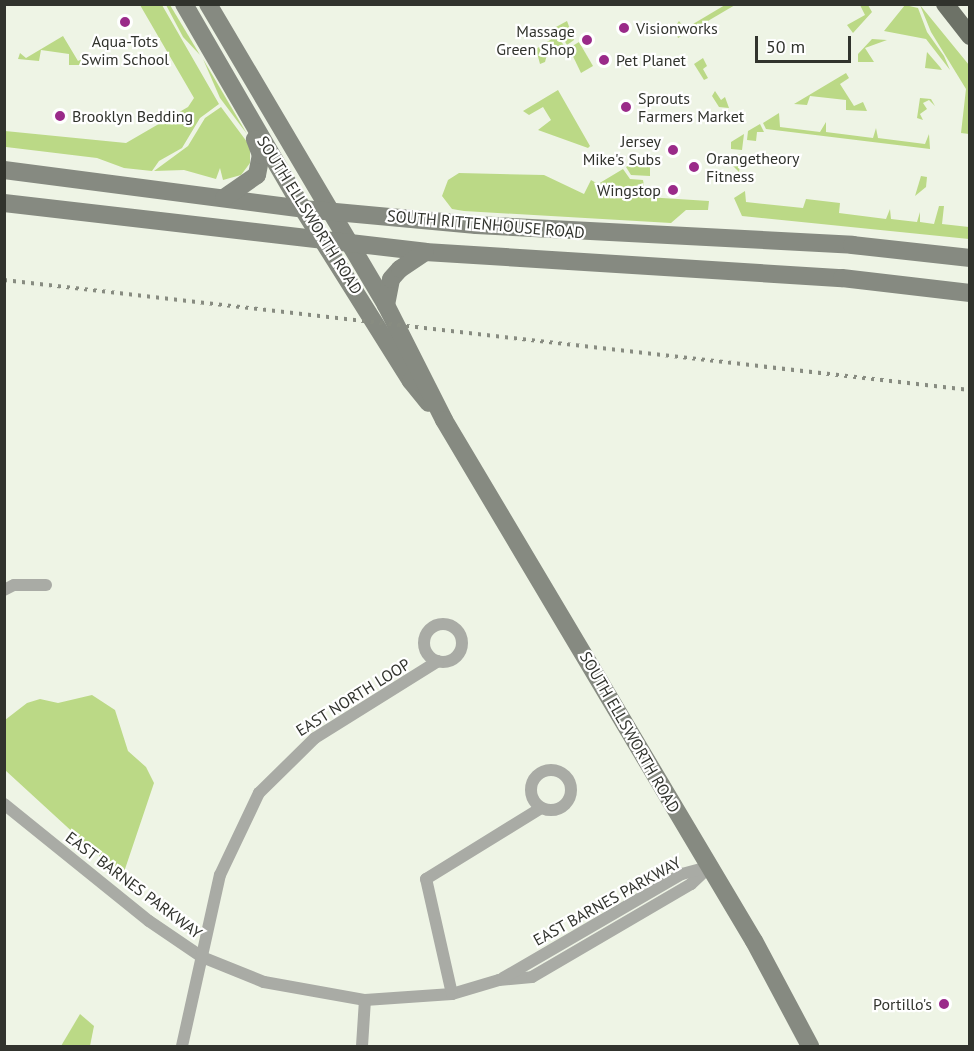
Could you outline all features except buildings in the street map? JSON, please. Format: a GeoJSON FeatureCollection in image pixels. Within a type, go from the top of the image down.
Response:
{"type":"FeatureCollection","features":[{"type":"Feature","properties":{"kind":"main road","name":"SOUTH ELLSWORTH ROAD"},"geometry":{"type":"LineString","coordinates":[[184,4],[303,208],[411,381],[444,420]]}},
{"type":"Feature","properties":{"kind":"main road","name":"SOUTH ELLSWORTH ROAD"},"geometry":{"type":"LineString","coordinates":[[208,4],[386,305],[444,420],[709,867],[810,1047]]}},
{"type":"Feature","properties":{"kind":"main road"},"geometry":{"type":"LineString","coordinates":[[945,4],[969,36]]}},
{"type":"Feature","properties":{"kind":"main road"},"geometry":{"type":"LineString","coordinates":[[224,198],[245,186],[260,168],[260,149],[244,106]]}},
{"type":"Feature","properties":{"kind":"main road","name":"SOUTH RITTENHOUSE ROAD"},"geometry":{"type":"LineString","coordinates":[[4,170],[303,208],[524,230],[852,245],[969,258]]}},
{"type":"Feature","properties":{"kind":"main road","name":"SOUTH RITTENHOUSE ROAD"},"geometry":{"type":"LineString","coordinates":[[4,203],[425,252],[842,278],[969,293]]}},
{"type":"Feature","properties":{"kind":"main road"},"geometry":{"type":"LineString","coordinates":[[386,305],[391,279],[400,268],[425,252]]}},
{"type":"Feature","properties":{"kind":"street"},"geometry":{"type":"LineString","coordinates":[[4,590],[14,585],[46,585]]}},
{"type":"Feature","properties":{"kind":"street","name":"EAST NORTH LOOP"},"geometry":{"type":"LineString","coordinates":[[182,1047],[220,875],[259,793],[315,738],[438,661]]}},
{"type":"Feature","properties":{"kind":"street","name":"EAST BARNES PARKWAY"},"geometry":{"type":"LineString","coordinates":[[4,804],[149,921],[202,957],[264,982],[365,1000],[452,994],[499,980],[532,977],[691,884],[709,867]]}},
{"type":"Feature","properties":{"kind":"street"},"geometry":{"type":"LineString","coordinates":[[452,994],[426,879],[542,808]]}},
{"type":"Feature","properties":{"kind":"street"},"geometry":{"type":"LineString","coordinates":[[362,1047],[365,1000]]}},
{"type":"Feature","properties":{"kind":"green space"},"geometry":{"type":"Polygon","coordinates":[[[140,5],[162,5],[219,104],[200,118],[182,148],[159,161],[152,171],[124,168],[97,158],[6,147],[5,131],[126,143],[188,107],[194,98],[140,5]]]}},
{"type":"Feature","properties":{"kind":"green space"},"geometry":{"type":"Polygon","coordinates":[[[166,5],[170,5],[200,55],[183,37],[166,5]]]}},
{"type":"Feature","properties":{"kind":"green space"},"geometry":{"type":"Polygon","coordinates":[[[725,5],[735,5],[696,28],[693,24],[725,5]]]}},
{"type":"Feature","properties":{"kind":"green space"},"geometry":{"type":"Polygon","coordinates":[[[860,5],[868,5],[872,12],[853,33],[847,25],[865,15],[860,5]]]}},
{"type":"Feature","properties":{"kind":"green space"},"geometry":{"type":"Polygon","coordinates":[[[905,5],[918,8],[927,32],[944,56],[950,70],[926,39],[884,31],[905,5]]]}},
{"type":"Feature","properties":{"kind":"green space"},"geometry":{"type":"Polygon","coordinates":[[[920,5],[969,65],[969,134],[961,133],[966,89],[931,32],[920,5]]]}},
{"type":"Feature","properties":{"kind":"green space"},"geometry":{"type":"Polygon","coordinates":[[[567,21],[574,40],[567,45],[556,27],[567,21]]]}},
{"type":"Feature","properties":{"kind":"green space"},"geometry":{"type":"Polygon","coordinates":[[[679,21],[685,29],[690,26],[692,30],[678,38],[674,28],[679,21]]]}},
{"type":"Feature","properties":{"kind":"green space"},"geometry":{"type":"Polygon","coordinates":[[[558,35],[565,48],[550,44],[545,62],[540,64],[536,49],[558,35]]]}},
{"type":"Feature","properties":{"kind":"green space"},"geometry":{"type":"Polygon","coordinates":[[[63,36],[78,61],[88,56],[87,65],[69,65],[69,54],[41,50],[39,61],[18,59],[20,53],[26,58],[63,36]]]}},
{"type":"Feature","properties":{"kind":"green space"},"geometry":{"type":"Polygon","coordinates":[[[872,39],[887,40],[865,48],[874,62],[858,62],[858,54],[872,39]]]}},
{"type":"Feature","properties":{"kind":"green space"},"geometry":{"type":"Polygon","coordinates":[[[579,42],[593,66],[581,73],[569,48],[579,42]]]}},
{"type":"Feature","properties":{"kind":"green space"},"geometry":{"type":"Polygon","coordinates":[[[927,52],[940,67],[942,70],[925,68],[927,52]]]}},
{"type":"Feature","properties":{"kind":"green space"},"geometry":{"type":"Polygon","coordinates":[[[703,58],[707,66],[703,69],[708,78],[704,80],[694,64],[703,58]]]}},
{"type":"Feature","properties":{"kind":"green space"},"geometry":{"type":"Polygon","coordinates":[[[203,59],[247,134],[220,98],[203,59]]]}},
{"type":"Feature","properties":{"kind":"green space"},"geometry":{"type":"Polygon","coordinates":[[[846,73],[849,78],[840,84],[854,106],[863,102],[867,111],[846,110],[846,100],[810,96],[807,105],[794,104],[846,73]]]}},
{"type":"Feature","properties":{"kind":"green space"},"geometry":{"type":"Polygon","coordinates":[[[558,90],[590,146],[588,148],[538,130],[551,120],[543,107],[529,115],[523,111],[558,90]]]}},
{"type":"Feature","properties":{"kind":"green space"},"geometry":{"type":"Polygon","coordinates":[[[715,91],[721,100],[725,97],[729,108],[719,107],[712,96],[715,91]]]}},
{"type":"Feature","properties":{"kind":"green space"},"geometry":{"type":"Polygon","coordinates":[[[920,98],[931,99],[935,106],[929,100],[923,103],[927,109],[920,114],[923,120],[917,118],[920,98]]]}},
{"type":"Feature","properties":{"kind":"green space"},"geometry":{"type":"Polygon","coordinates":[[[221,107],[250,146],[250,163],[241,175],[223,180],[220,168],[216,179],[184,170],[154,171],[188,146],[205,118],[221,107]]]}},
{"type":"Feature","properties":{"kind":"green space"},"geometry":{"type":"Polygon","coordinates":[[[779,113],[780,127],[820,132],[826,122],[826,132],[873,138],[876,128],[878,138],[925,144],[929,134],[930,149],[766,129],[763,123],[779,113]]]}},
{"type":"Feature","properties":{"kind":"green space"},"geometry":{"type":"Polygon","coordinates":[[[760,124],[764,132],[757,132],[756,141],[747,140],[748,131],[760,124]]]}},
{"type":"Feature","properties":{"kind":"green space"},"geometry":{"type":"Polygon","coordinates":[[[744,134],[742,150],[731,149],[731,142],[744,134]]]}},
{"type":"Feature","properties":{"kind":"green space"},"geometry":{"type":"Polygon","coordinates":[[[650,153],[650,176],[631,175],[626,167],[650,153]]]}},
{"type":"Feature","properties":{"kind":"green space"},"geometry":{"type":"Polygon","coordinates":[[[731,154],[742,155],[739,172],[733,166],[731,154]]]}},
{"type":"Feature","properties":{"kind":"green space"},"geometry":{"type":"Polygon","coordinates":[[[623,169],[630,179],[643,180],[646,197],[709,201],[708,210],[686,210],[671,223],[464,211],[452,209],[442,196],[448,180],[459,173],[544,175],[584,194],[591,180],[598,184],[623,169]]]}},
{"type":"Feature","properties":{"kind":"green space"},"geometry":{"type":"Polygon","coordinates":[[[921,176],[927,177],[926,187],[915,196],[921,176]]]}},
{"type":"Feature","properties":{"kind":"green space"},"geometry":{"type":"Polygon","coordinates":[[[745,191],[746,202],[803,208],[806,199],[840,203],[839,213],[886,219],[890,209],[891,219],[917,222],[920,212],[920,222],[934,224],[939,206],[944,206],[942,224],[969,227],[969,239],[742,216],[734,198],[745,191]]]}},
{"type":"Feature","properties":{"kind":"green space"},"geometry":{"type":"Polygon","coordinates":[[[92,695],[115,710],[128,751],[146,767],[154,783],[124,872],[102,859],[5,770],[5,720],[27,703],[40,699],[58,703],[92,695]]]}},
{"type":"Feature","properties":{"kind":"green space"},"geometry":{"type":"Polygon","coordinates":[[[80,1014],[94,1026],[90,1046],[61,1046],[80,1014]]]}},
{"type":"Feature","properties":{"kind":"railway"},"geometry":{"type":"LineString","coordinates":[[4,280],[970,390]]}},
{"type":"Feature","properties":{"kind":"place","name":"Aqua-Tots Swim School"},"geometry":{"type":"Point","coordinates":[125,22]}},
{"type":"Feature","properties":{"kind":"place","name":"Visionworks"},"geometry":{"type":"Point","coordinates":[624,28]}},
{"type":"Feature","properties":{"kind":"place","name":"Massage Green Shop"},"geometry":{"type":"Point","coordinates":[587,40]}},
{"type":"Feature","properties":{"kind":"place","name":"Pet Planet"},"geometry":{"type":"Point","coordinates":[604,60]}},
{"type":"Feature","properties":{"kind":"place","name":"Sprouts Farmers Market"},"geometry":{"type":"Point","coordinates":[626,107]}},
{"type":"Feature","properties":{"kind":"place","name":"Brooklyn Bedding"},"geometry":{"type":"Point","coordinates":[60,116]}},
{"type":"Feature","properties":{"kind":"place","name":"Jersey Mike's Subs"},"geometry":{"type":"Point","coordinates":[673,150]}},
{"type":"Feature","properties":{"kind":"place","name":"Orangetheory Fitness"},"geometry":{"type":"Point","coordinates":[694,167]}},
{"type":"Feature","properties":{"kind":"place","name":"Wingstop"},"geometry":{"type":"Point","coordinates":[673,190]}},
{"type":"Feature","properties":{"kind":"place","name":"Portillo's"},"geometry":{"type":"Point","coordinates":[944,1004]}}]}
